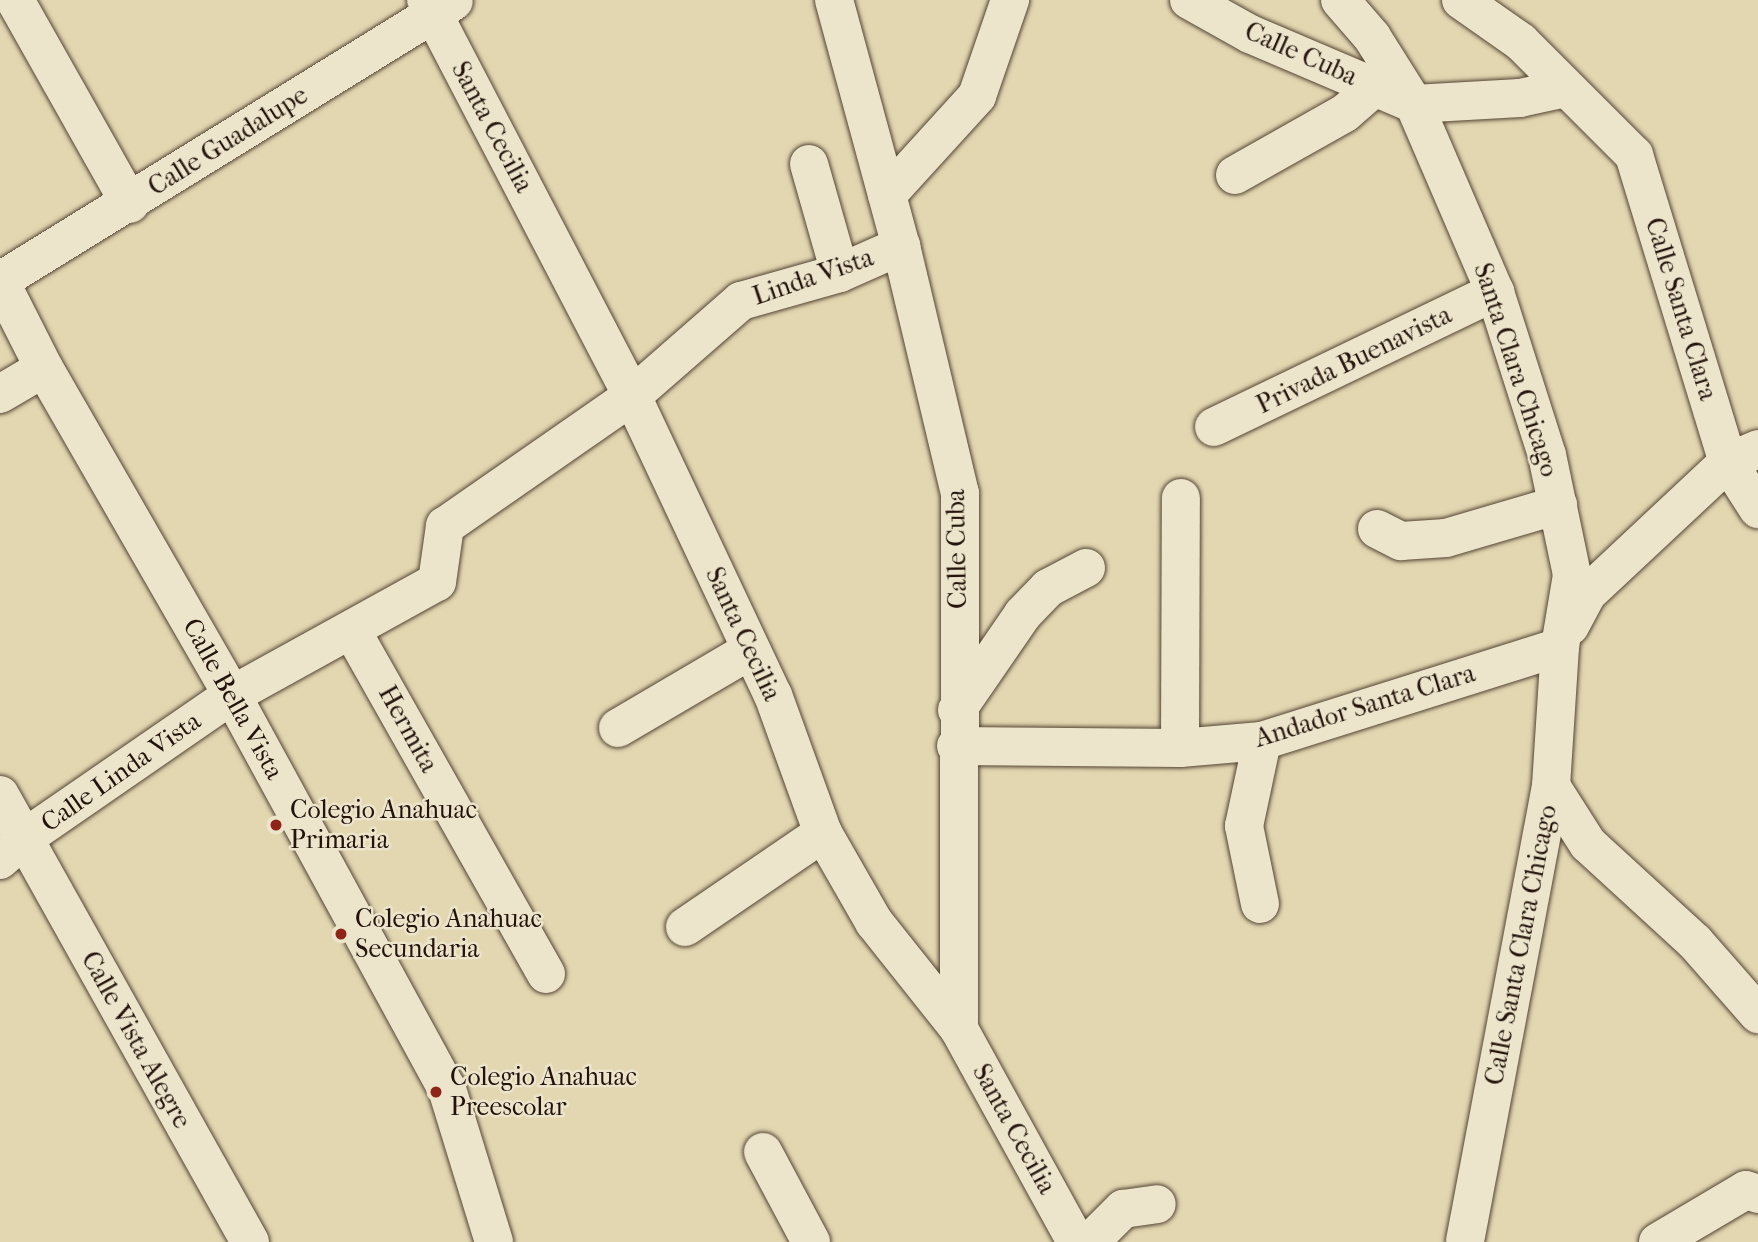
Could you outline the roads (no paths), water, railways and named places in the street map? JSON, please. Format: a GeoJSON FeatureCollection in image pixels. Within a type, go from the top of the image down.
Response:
{"type":"FeatureCollection","features":[{"type":"Feature","properties":{"kind":"street"},"geometry":{"type":"LineString","coordinates":[[15,0],[130,204]]}},
{"type":"Feature","properties":{"kind":"street","name":"Calle Cuba"},"geometry":{"type":"LineString","coordinates":[[834,0],[901,246],[960,494],[957,728],[959,1029]]}},
{"type":"Feature","properties":{"kind":"street"},"geometry":{"type":"LineString","coordinates":[[887,195],[977,96],[1010,0]]}},
{"type":"Feature","properties":{"kind":"street","name":"Calle Cuba"},"geometry":{"type":"LineString","coordinates":[[1189,0],[1251,34],[1414,104]]}},
{"type":"Feature","properties":{"kind":"street","name":"Santa Clara Chicago"},"geometry":{"type":"LineString","coordinates":[[1340,0],[1372,37],[1414,104],[1495,292],[1547,455],[1572,575],[1560,647]]}},
{"type":"Feature","properties":{"kind":"street"},"geometry":{"type":"LineString","coordinates":[[1461,0],[1521,42],[1566,88]]}},
{"type":"Feature","properties":{"kind":"street","name":"Calle Guadalupe"},"geometry":{"type":"LineString","coordinates":[[0,281],[130,204],[438,4]]}},
{"type":"Feature","properties":{"kind":"street","name":"Santa Cecilia"},"geometry":{"type":"LineString","coordinates":[[438,4],[632,397],[751,650],[823,833],[874,922],[959,1029],[1076,1242]]}},
{"type":"Feature","properties":{"kind":"street"},"geometry":{"type":"LineString","coordinates":[[1235,175],[1345,113],[1375,88]]}},
{"type":"Feature","properties":{"kind":"street"},"geometry":{"type":"LineString","coordinates":[[1414,104],[1520,98],[1566,88]]}},
{"type":"Feature","properties":{"kind":"street","name":"Calle Santa Clara"},"geometry":{"type":"LineString","coordinates":[[1566,88],[1634,155],[1743,456],[1758,509]]}},
{"type":"Feature","properties":{"kind":"street"},"geometry":{"type":"LineString","coordinates":[[809,164],[840,273]]}},
{"type":"Feature","properties":{"kind":"street","name":"Linda Vista"},"geometry":{"type":"LineString","coordinates":[[632,397],[741,302],[840,273],[901,246]]}},
{"type":"Feature","properties":{"kind":"street","name":"Calle Bella Vista"},"geometry":{"type":"LineString","coordinates":[[0,281],[44,368],[232,695],[447,1089],[494,1242]]}},
{"type":"Feature","properties":{"kind":"street","name":"Privada Buenavista"},"geometry":{"type":"LineString","coordinates":[[1214,428],[1495,292]]}},
{"type":"Feature","properties":{"kind":"street"},"geometry":{"type":"LineString","coordinates":[[0,394],[44,368]]}},
{"type":"Feature","properties":{"kind":"street","name":"Calle Linda Vista"},"geometry":{"type":"LineString","coordinates":[[11,850],[232,695],[437,582],[445,526],[632,397]]}},
{"type":"Feature","properties":{"kind":"street"},"geometry":{"type":"LineString","coordinates":[[1560,647],[1587,594],[1743,456]]}},
{"type":"Feature","properties":{"kind":"street"},"geometry":{"type":"LineString","coordinates":[[1180,748],[1181,498]]}},
{"type":"Feature","properties":{"kind":"street"},"geometry":{"type":"LineString","coordinates":[[1377,529],[1401,541],[1446,538],[1558,505]]}},
{"type":"Feature","properties":{"kind":"street"},"geometry":{"type":"LineString","coordinates":[[957,728],[1023,614],[1048,588],[1086,568]]}},
{"type":"Feature","properties":{"kind":"street","name":"Hermita"},"geometry":{"type":"LineString","coordinates":[[352,631],[546,974]]}},
{"type":"Feature","properties":{"kind":"street","name":"Andador Santa Clara"},"geometry":{"type":"LineString","coordinates":[[957,728],[1180,748],[1262,741],[1560,647]]}},
{"type":"Feature","properties":{"kind":"street","name":"Calle Santa Clara Chicago"},"geometry":{"type":"LineString","coordinates":[[1465,1242],[1551,786],[1560,647]]}},
{"type":"Feature","properties":{"kind":"street"},"geometry":{"type":"LineString","coordinates":[[618,728],[751,650]]}},
{"type":"Feature","properties":{"kind":"street"},"geometry":{"type":"LineString","coordinates":[[1260,904],[1244,826],[1262,741]]}},
{"type":"Feature","properties":{"kind":"street"},"geometry":{"type":"LineString","coordinates":[[1551,786],[1588,844],[1696,942],[1758,1014]]}},
{"type":"Feature","properties":{"kind":"street","name":"Calle Vista Alegre"},"geometry":{"type":"LineString","coordinates":[[0,795],[11,850],[250,1242]]}},
{"type":"Feature","properties":{"kind":"street"},"geometry":{"type":"LineString","coordinates":[[685,927],[823,833]]}},
{"type":"Feature","properties":{"kind":"street"},"geometry":{"type":"LineString","coordinates":[[763,1152],[811,1242]]}},
{"type":"Feature","properties":{"kind":"street"},"geometry":{"type":"LineString","coordinates":[[1658,1242],[1746,1190],[1758,1194]]}},
{"type":"Feature","properties":{"kind":"street"},"geometry":{"type":"LineString","coordinates":[[1090,1242],[1123,1209],[1157,1204]]}},
{"type":"Feature","properties":{"kind":"place","name":"Colegio Anahuac Primaria"},"geometry":{"type":"Point","coordinates":[276,825]}},
{"type":"Feature","properties":{"kind":"place","name":"Colegio Anahuac Secundaria"},"geometry":{"type":"Point","coordinates":[341,934]}},
{"type":"Feature","properties":{"kind":"place","name":"Colegio Anahuac Preescolar"},"geometry":{"type":"Point","coordinates":[436,1092]}}]}
